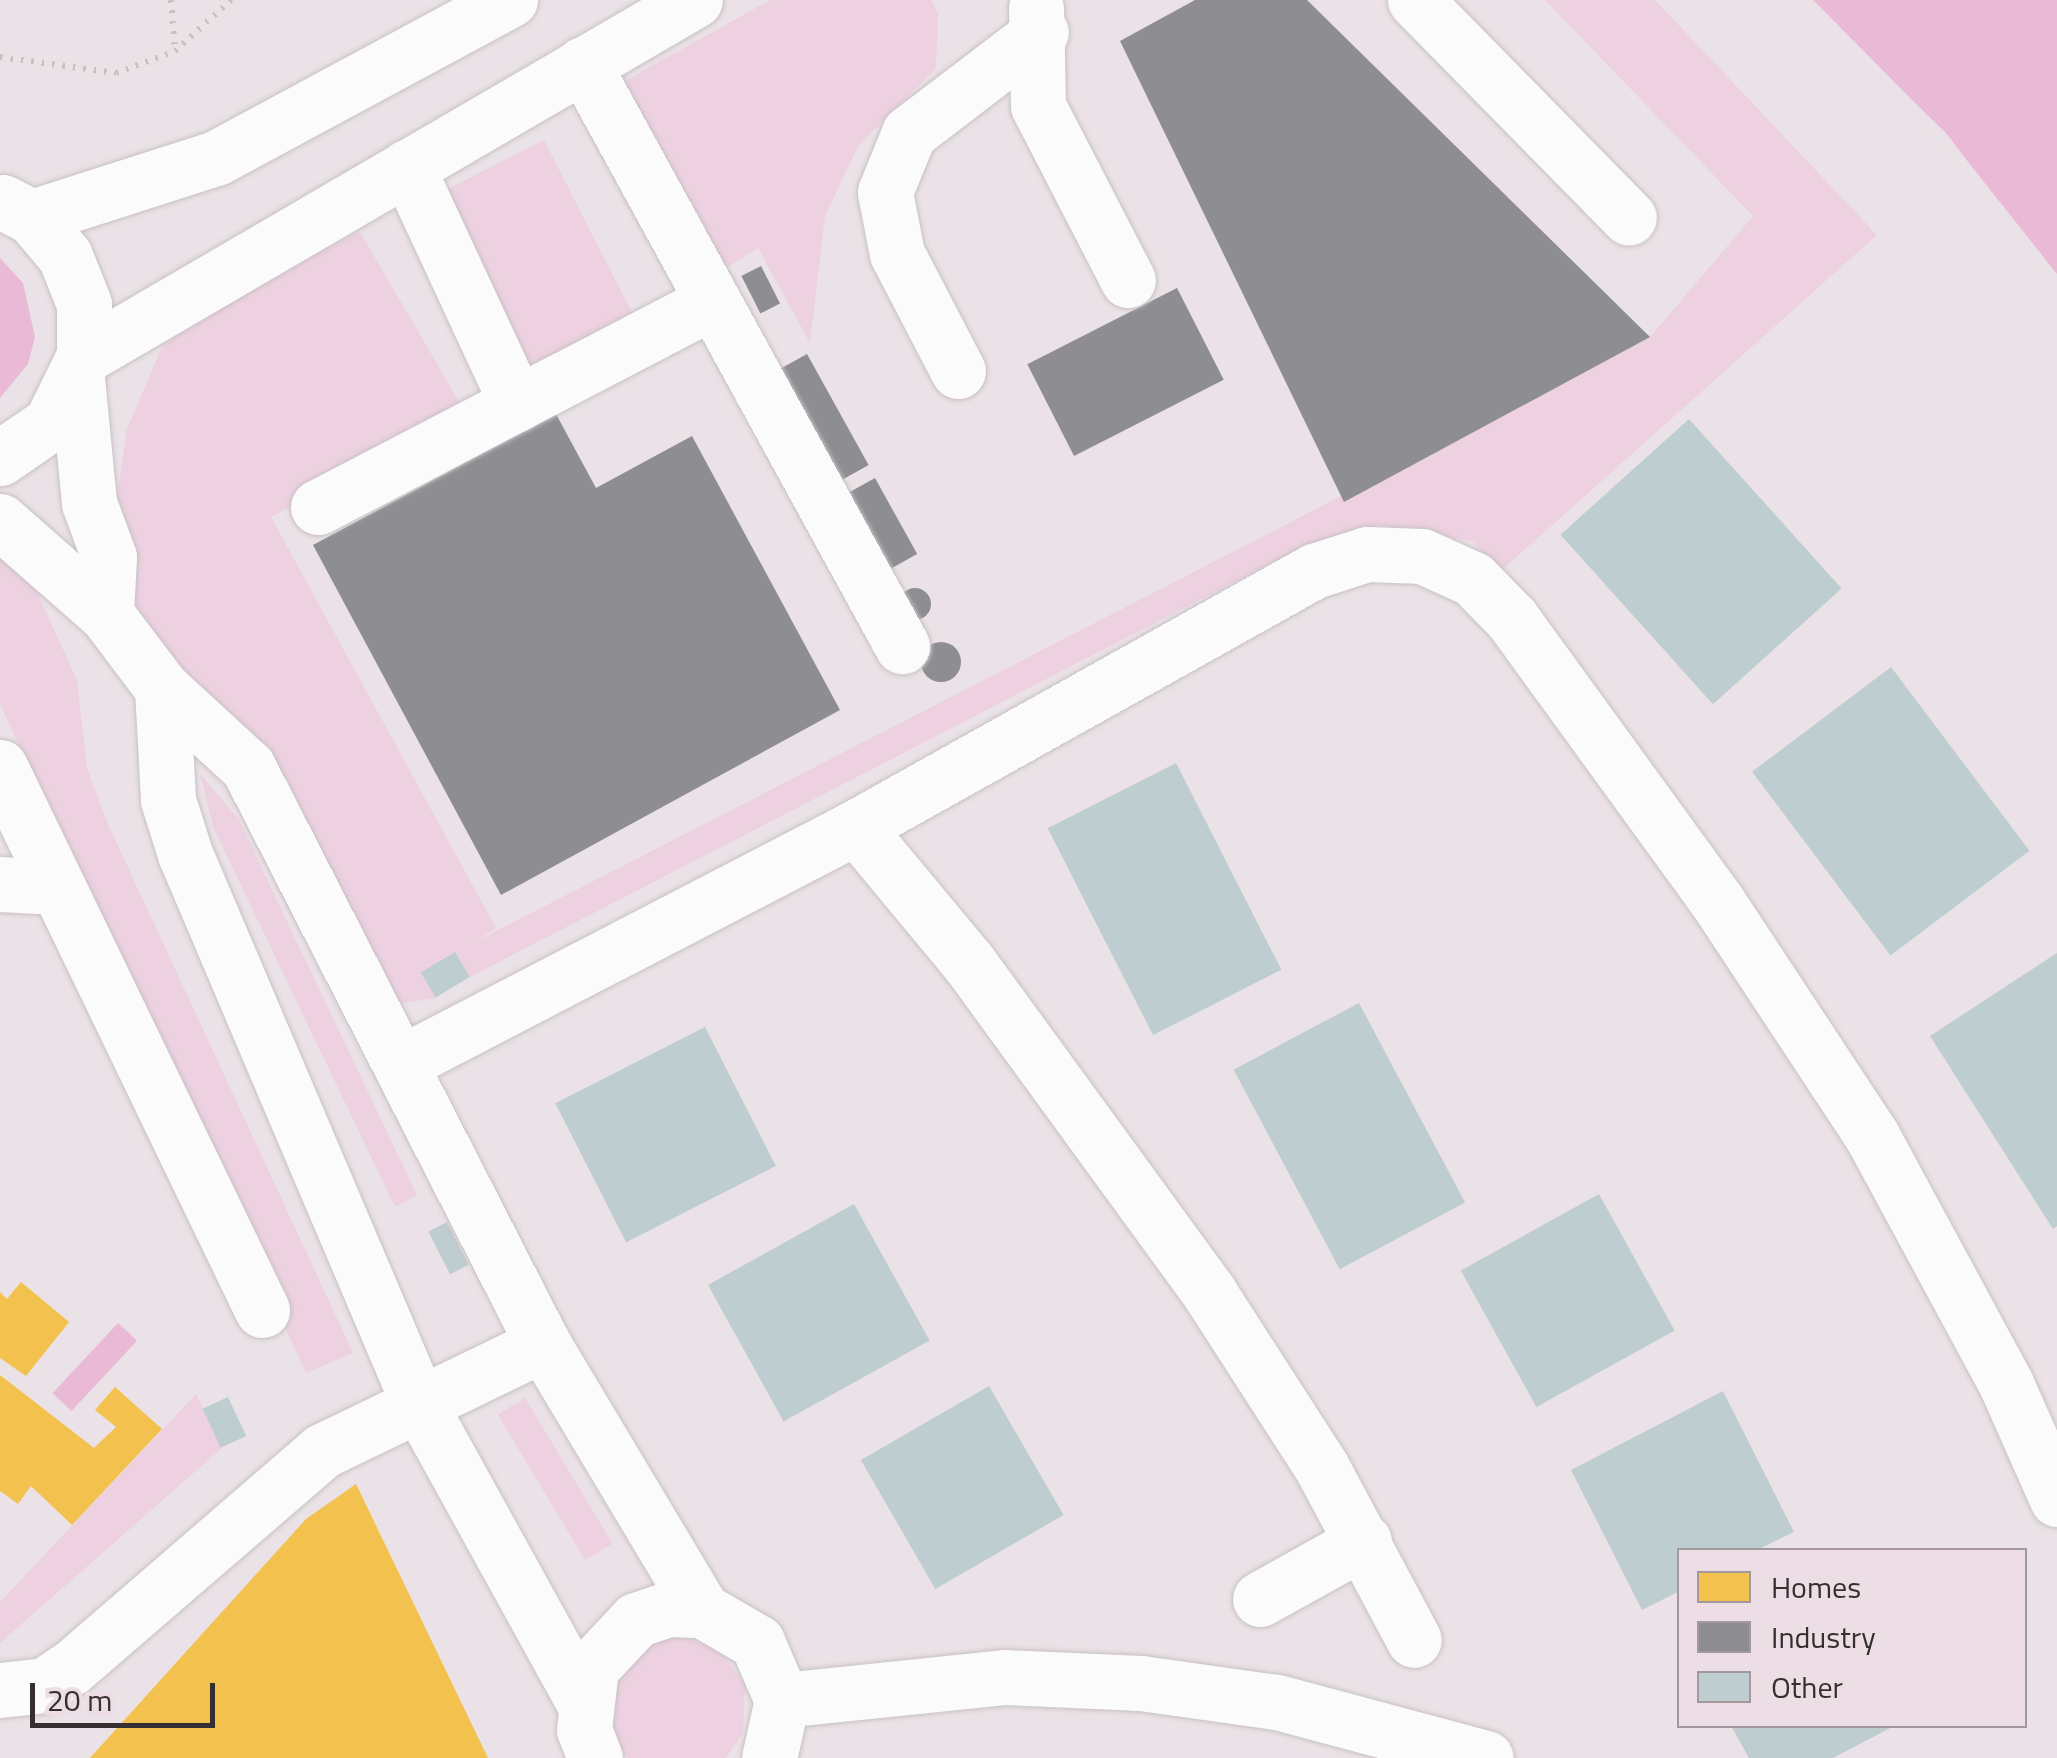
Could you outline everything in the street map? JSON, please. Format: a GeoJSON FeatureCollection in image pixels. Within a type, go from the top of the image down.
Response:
{"type":"FeatureCollection","features":[{"type":"Feature","properties":{"kind":"street"},"geometry":{"type":"LineString","coordinates":[[16,209],[216,158],[510,0]]}},
{"type":"Feature","properties":{"kind":"street"},"geometry":{"type":"LineString","coordinates":[[0,458],[50,423],[80,367],[407,167],[695,0]]}},
{"type":"Feature","properties":{"kind":"street"},"geometry":{"type":"LineString","coordinates":[[1416,0],[1628,218]]}},
{"type":"Feature","properties":{"kind":"street"},"geometry":{"type":"LineString","coordinates":[[1037,9],[1038,106],[1128,280]]}},
{"type":"Feature","properties":{"kind":"street"},"geometry":{"type":"LineString","coordinates":[[958,371],[897,254],[885,192],[909,133],[1037,9]]}},
{"type":"Feature","properties":{"kind":"street"},"geometry":{"type":"LineString","coordinates":[[584,64],[710,303],[902,646]]}},
{"type":"Feature","properties":{"kind":"street"},"geometry":{"type":"LineString","coordinates":[[407,167],[517,404]]}},
{"type":"Feature","properties":{"kind":"street"},"geometry":{"type":"LineString","coordinates":[[16,209],[66,256],[84,304],[80,367],[89,504],[109,557],[106,614]]}},
{"type":"Feature","properties":{"kind":"street"},"geometry":{"type":"LineString","coordinates":[[318,507],[710,303]]}},
{"type":"Feature","properties":{"kind":"street"},"geometry":{"type":"LineString","coordinates":[[0,521],[106,614],[162,688],[248,766],[405,1060],[543,1344],[702,1610],[757,1642],[782,1700],[769,1758]]}},
{"type":"Feature","properties":{"kind":"street"},"geometry":{"type":"LineString","coordinates":[[405,1060],[856,827],[1314,571],[1367,554],[1422,556],[1473,579],[1512,619],[1717,901],[1872,1136],[2006,1384],[2057,1499]]}},
{"type":"Feature","properties":{"kind":"street"},"geometry":{"type":"LineString","coordinates":[[162,688],[168,800],[185,854],[418,1402],[584,1701],[596,1758]]}},
{"type":"Feature","properties":{"kind":"street"},"geometry":{"type":"LineString","coordinates":[[0,767],[262,1310]]}},
{"type":"Feature","properties":{"kind":"street"},"geometry":{"type":"LineString","coordinates":[[856,827],[1093,1127],[1364,1541],[1414,1640]]}},
{"type":"Feature","properties":{"kind":"street"},"geometry":{"type":"LineString","coordinates":[[0,884],[58,887]]}},
{"type":"Feature","properties":{"kind":"street"},"geometry":{"type":"LineString","coordinates":[[0,1690],[58,1676],[261,1496],[322,1451],[543,1344]]}},
{"type":"Feature","properties":{"kind":"street"},"geometry":{"type":"LineString","coordinates":[[1260,1599],[1364,1541]]}},
{"type":"Feature","properties":{"kind":"street"},"geometry":{"type":"LineString","coordinates":[[584,1701],[591,1668],[636,1620],[702,1610]]}},
{"type":"Feature","properties":{"kind":"street"},"geometry":{"type":"LineString","coordinates":[[782,1700],[1004,1677],[1141,1683],[1278,1702],[1486,1758]]}},
{"type":"Feature","properties":{"kind":"path"},"geometry":{"type":"LineString","coordinates":[[171,0],[175,51]]}},
{"type":"Feature","properties":{"kind":"path"},"geometry":{"type":"LineString","coordinates":[[0,57],[82,75],[175,51],[231,0]]}},
{"type":"Feature","properties":{"kind":"shaded area"},"geometry":{"type":"Polygon","coordinates":[[[770,0],[931,0],[938,13],[936,68],[858,146],[825,216],[810,343],[758,248],[707,280],[612,88],[770,0]]]}},
{"type":"Feature","properties":{"kind":"shaded area"},"geometry":{"type":"Polygon","coordinates":[[[1545,0],[1655,0],[1877,235],[1502,570],[1472,541],[1377,525],[1302,547],[470,977],[455,952],[421,973],[436,998],[396,1004],[173,683],[129,600],[114,517],[127,429],[162,347],[219,301],[360,232],[464,410],[271,517],[496,928],[475,942],[1650,337],[1753,216],[1545,0]]]}},
{"type":"Feature","properties":{"kind":"shaded area"},"geometry":{"type":"Polygon","coordinates":[[[1813,0],[2057,0],[2057,274],[1945,133],[1813,0]]]}},
{"type":"Feature","properties":{"kind":"shaded area"},"geometry":{"type":"Polygon","coordinates":[[[544,140],[634,316],[514,377],[425,201],[544,140]]]}},
{"type":"Feature","properties":{"kind":"shaded area"},"geometry":{"type":"Polygon","coordinates":[[[0,258],[23,283],[35,337],[28,364],[0,398],[0,258]]]}},
{"type":"Feature","properties":{"kind":"shaded area"},"geometry":{"type":"Polygon","coordinates":[[[0,553],[33,584],[77,680],[87,768],[107,822],[353,1353],[306,1373],[0,704],[0,553]]]}},
{"type":"Feature","properties":{"kind":"shaded area"},"geometry":{"type":"Polygon","coordinates":[[[200,774],[238,818],[417,1195],[395,1207],[213,827],[200,774]]]}},
{"type":"Feature","properties":{"kind":"shaded area"},"geometry":{"type":"Polygon","coordinates":[[[118,1323],[137,1341],[72,1411],[53,1393],[118,1323]]]}},
{"type":"Feature","properties":{"kind":"shaded area"},"geometry":{"type":"Polygon","coordinates":[[[196,1394],[222,1448],[0,1643],[0,1602],[196,1394]]]}},
{"type":"Feature","properties":{"kind":"shaded area"},"geometry":{"type":"Polygon","coordinates":[[[525,1398],[613,1544],[585,1560],[498,1414],[525,1398]]]}},
{"type":"Feature","properties":{"kind":"shaded area"},"geometry":{"type":"Polygon","coordinates":[[[675,1635],[719,1649],[745,1685],[743,1733],[726,1758],[628,1758],[610,1734],[617,1668],[632,1651],[675,1635]]]}},
{"type":"Feature","properties":{"kind":"pier"},"geometry":{"type":"Polygon","coordinates":[[[1808,0],[1946,133],[2057,279],[1942,136],[1808,0]]]}},
{"type":"Feature","properties":{"kind":"building: Homes"},"geometry":{"type":"Polygon","coordinates":[[[21,1282],[69,1322],[26,1376],[0,1358],[0,1292],[7,1299],[21,1282]]]}},
{"type":"Feature","properties":{"kind":"building: Homes"},"geometry":{"type":"Polygon","coordinates":[[[0,1375],[94,1448],[116,1427],[95,1410],[115,1387],[162,1429],[72,1525],[31,1486],[18,1504],[0,1491],[0,1375]]]}},
{"type":"Feature","properties":{"kind":"building: Homes"},"geometry":{"type":"Polygon","coordinates":[[[356,1484],[488,1758],[90,1758],[306,1519],[356,1484]]]}},
{"type":"Feature","properties":{"kind":"building: Industry"},"geometry":{"type":"Polygon","coordinates":[[[1195,0],[1307,0],[1650,337],[1344,502],[1120,41],[1195,0]]]}},
{"type":"Feature","properties":{"kind":"building: Industry"},"geometry":{"type":"Polygon","coordinates":[[[761,266],[780,303],[760,313],[741,276],[761,266]]]}},
{"type":"Feature","properties":{"kind":"building: Industry"},"geometry":{"type":"Polygon","coordinates":[[[1177,288],[1224,380],[1074,456],[1027,364],[1177,288]]]}},
{"type":"Feature","properties":{"kind":"building: Industry"},"geometry":{"type":"Polygon","coordinates":[[[807,354],[869,465],[828,487],[767,376],[807,354]]]}},
{"type":"Feature","properties":{"kind":"building: Industry"},"geometry":{"type":"Polygon","coordinates":[[[556,414],[596,488],[692,436],[840,710],[501,895],[313,545],[556,414]]]}},
{"type":"Feature","properties":{"kind":"building: Industry"},"geometry":{"type":"Polygon","coordinates":[[[875,478],[917,554],[873,579],[830,503],[875,478]]]}},
{"type":"Feature","properties":{"kind":"building: Industry"},"geometry":{"type":"Polygon","coordinates":[[[915,588],[926,593],[931,604],[926,615],[915,620],[904,615],[899,604],[904,593],[915,588]]]}},
{"type":"Feature","properties":{"kind":"building: Industry"},"geometry":{"type":"Polygon","coordinates":[[[941,642],[955,648],[961,662],[955,676],[941,682],[927,676],[921,662],[927,648],[941,642]]]}},
{"type":"Feature","properties":{"kind":"building: Other"},"geometry":{"type":"Polygon","coordinates":[[[1689,419],[1842,588],[1713,704],[1560,535],[1689,419]]]}},
{"type":"Feature","properties":{"kind":"building: Other"},"geometry":{"type":"Polygon","coordinates":[[[1891,667],[2029,851],[1890,955],[1752,772],[1891,667]]]}},
{"type":"Feature","properties":{"kind":"building: Other"},"geometry":{"type":"Polygon","coordinates":[[[1176,763],[1281,970],[1153,1035],[1048,828],[1176,763]]]}},
{"type":"Feature","properties":{"kind":"building: Other"},"geometry":{"type":"Polygon","coordinates":[[[455,952],[470,977],[436,997],[421,973],[455,952]]]}},
{"type":"Feature","properties":{"kind":"building: Other"},"geometry":{"type":"Polygon","coordinates":[[[2057,953],[2057,1226],[2053,1229],[1930,1036],[2057,953]]]}},
{"type":"Feature","properties":{"kind":"building: Other"},"geometry":{"type":"Polygon","coordinates":[[[1359,1003],[1465,1203],[1340,1269],[1234,1070],[1359,1003]]]}},
{"type":"Feature","properties":{"kind":"building: Other"},"geometry":{"type":"Polygon","coordinates":[[[705,1027],[776,1166],[626,1242],[555,1103],[705,1027]]]}},
{"type":"Feature","properties":{"kind":"building: Other"},"geometry":{"type":"Polygon","coordinates":[[[1599,1194],[1675,1330],[1536,1407],[1461,1271],[1599,1194]]]}},
{"type":"Feature","properties":{"kind":"building: Other"},"geometry":{"type":"Polygon","coordinates":[[[854,1204],[930,1340],[784,1421],[708,1285],[854,1204]]]}},
{"type":"Feature","properties":{"kind":"building: Other"},"geometry":{"type":"Polygon","coordinates":[[[447,1222],[469,1265],[450,1274],[428,1232],[447,1222]]]}},
{"type":"Feature","properties":{"kind":"building: Other"},"geometry":{"type":"Polygon","coordinates":[[[989,1386],[1064,1515],[935,1589],[861,1460],[989,1386]]]}},
{"type":"Feature","properties":{"kind":"building: Other"},"geometry":{"type":"Polygon","coordinates":[[[1723,1391],[1794,1532],[1761,1548],[1677,1548],[1677,1592],[1642,1610],[1571,1470],[1723,1391]]]}},
{"type":"Feature","properties":{"kind":"building: Other"},"geometry":{"type":"Polygon","coordinates":[[[228,1397],[246,1436],[221,1448],[203,1409],[228,1397]]]}},
{"type":"Feature","properties":{"kind":"building: Other"},"geometry":{"type":"Polygon","coordinates":[[[1732,1728],[1890,1728],[1833,1758],[1749,1758],[1732,1728]]]}}]}
